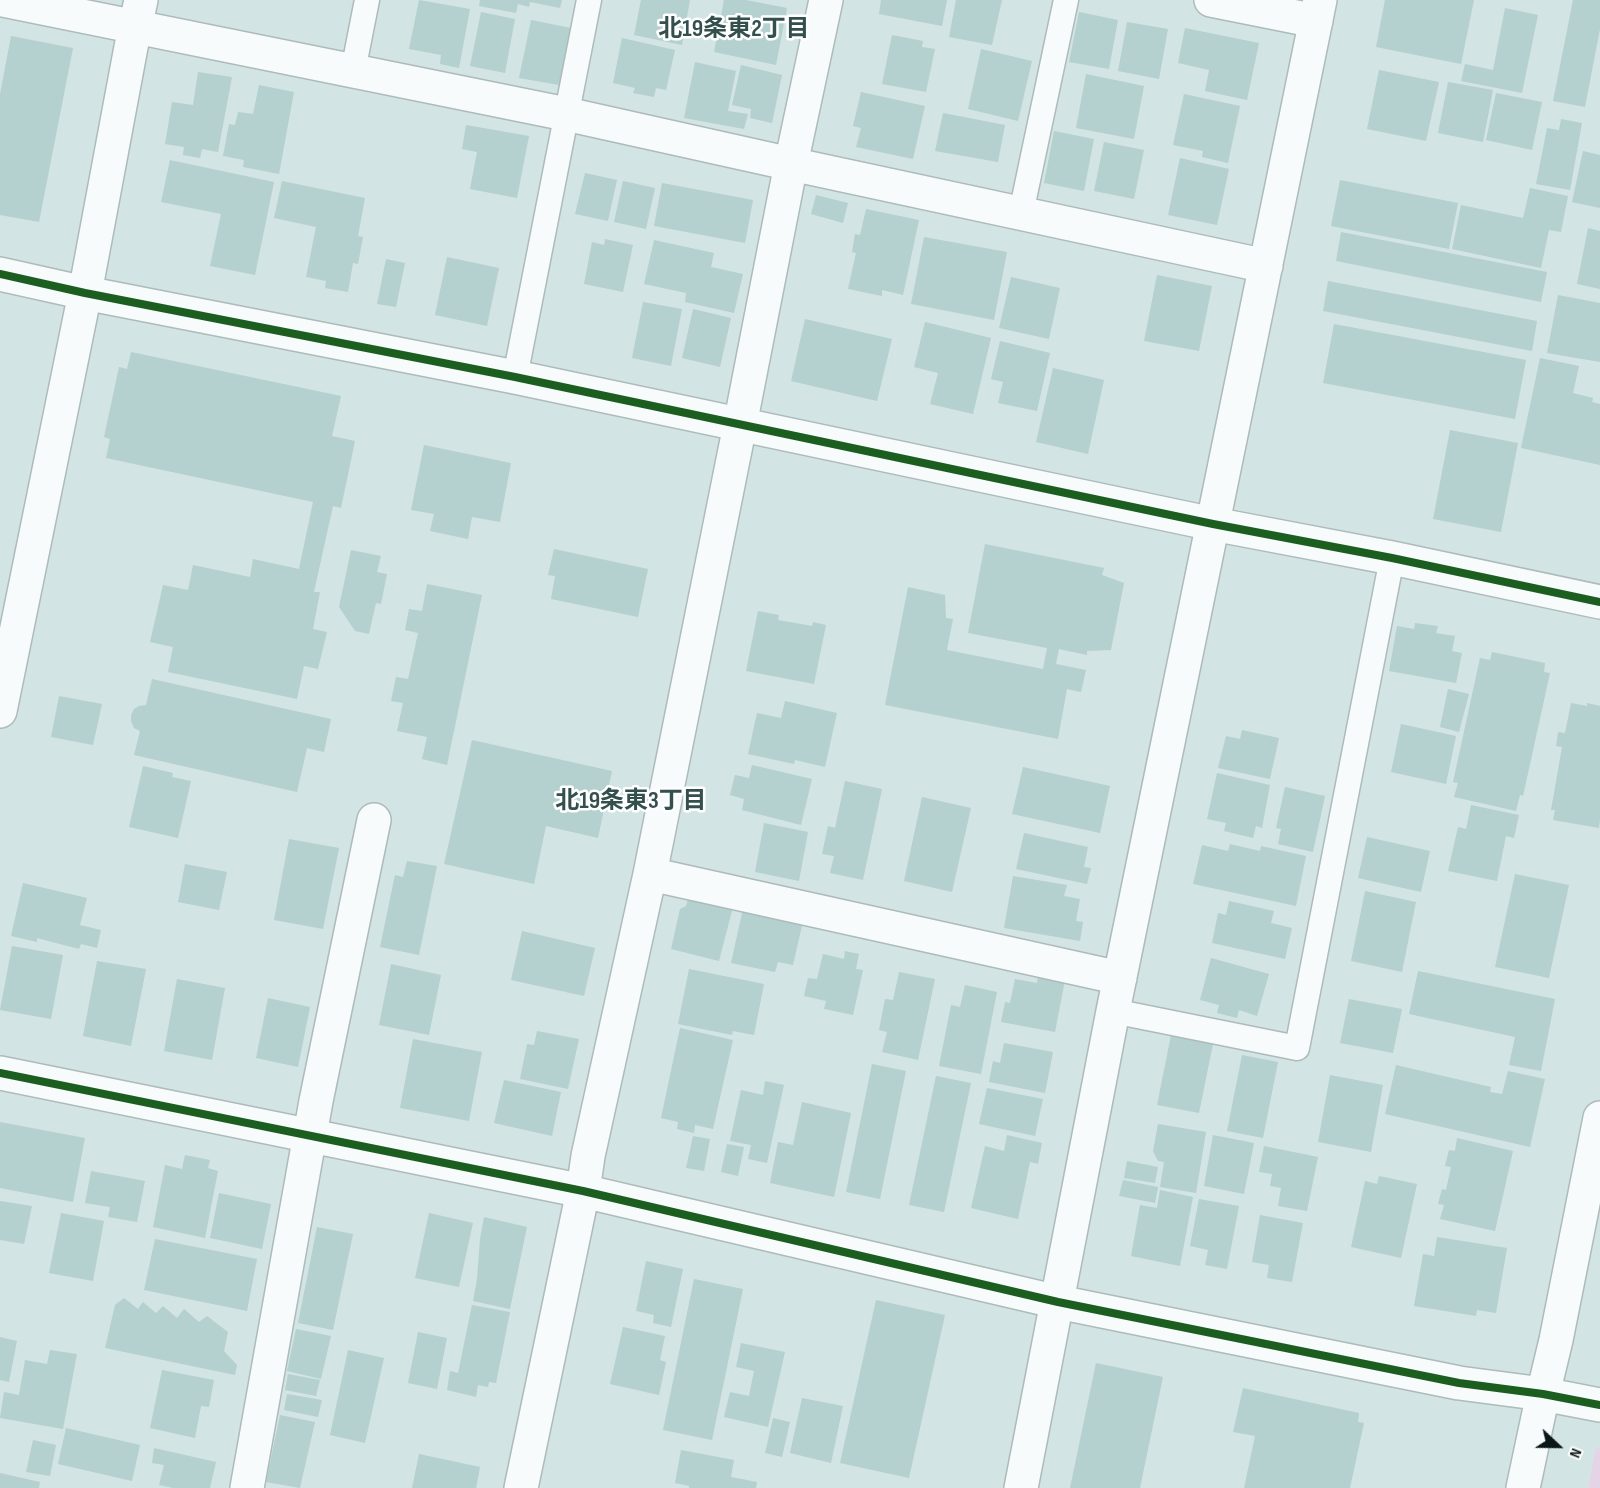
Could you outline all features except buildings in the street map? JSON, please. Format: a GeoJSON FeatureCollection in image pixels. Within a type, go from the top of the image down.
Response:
{"type":"FeatureCollection","features":[{"type":"Feature","properties":{"kind":"street"},"geometry":{"type":"LineString","coordinates":[[3,0],[138,13],[353,71],[566,114],[1266,266]]}},
{"type":"Feature","properties":{"kind":"street"},"geometry":{"type":"LineString","coordinates":[[521,1488],[583,1191],[588,1156],[650,874],[791,164],[826,0]]}},
{"type":"Feature","properties":{"kind":"street"},"geometry":{"type":"LineString","coordinates":[[1021,1488],[1113,1011],[1318,10],[1211,0]]}},
{"type":"Feature","properties":{"kind":"street"},"geometry":{"type":"LineString","coordinates":[[0,711],[85,293],[138,13]]}},
{"type":"Feature","properties":{"kind":"street"},"geometry":{"type":"LineString","coordinates":[[0,274],[85,293],[515,377],[1213,524],[1392,558],[1600,602]]}},
{"type":"Feature","properties":{"kind":"street"},"geometry":{"type":"LineString","coordinates":[[247,1488],[316,1101],[374,820]]}},
{"type":"Feature","properties":{"kind":"street"},"geometry":{"type":"LineString","coordinates":[[650,874],[1120,978]]}},
{"type":"Feature","properties":{"kind":"street"},"geometry":{"type":"LineString","coordinates":[[0,1073],[583,1191],[1058,1302],[1458,1383],[1543,1394],[1600,1405]]}},
{"type":"Feature","properties":{"kind":"street"},"geometry":{"type":"LineString","coordinates":[[1523,1488],[1556,1340],[1600,1118]]}},
{"type":"Feature","properties":{"kind":"lane"},"geometry":{"type":"LineString","coordinates":[[353,71],[367,0]]}},
{"type":"Feature","properties":{"kind":"lane"},"geometry":{"type":"LineString","coordinates":[[515,377],[589,0]]}},
{"type":"Feature","properties":{"kind":"lane"},"geometry":{"type":"LineString","coordinates":[[1021,213],[1066,0]]}},
{"type":"Feature","properties":{"kind":"lane"},"geometry":{"type":"LineString","coordinates":[[1113,1011],[1297,1048],[1392,558]]}},
{"type":"Feature","properties":{"kind":"shaded area"},"geometry":{"type":"Polygon","coordinates":[[[1596,1448],[1600,1449],[1600,1488],[1588,1488],[1596,1448]]]}},
{"type":"Feature","properties":{"kind":"cycle path"},"geometry":{"type":"LineString","coordinates":[[0,274],[85,293],[515,377],[1213,524],[1392,558],[1600,602]]}},
{"type":"Feature","properties":{"kind":"cycle path"},"geometry":{"type":"LineString","coordinates":[[0,1073],[583,1191],[1058,1302],[1459,1383],[1543,1394],[1600,1405]]}},
{"type":"Feature","properties":{"kind":"district","name":"北19条東2丁目"},"geometry":{"type":"Point","coordinates":[734,30]}},
{"type":"Feature","properties":{"kind":"district","name":"北19条東3丁目"},"geometry":{"type":"Point","coordinates":[631,802]}}]}
